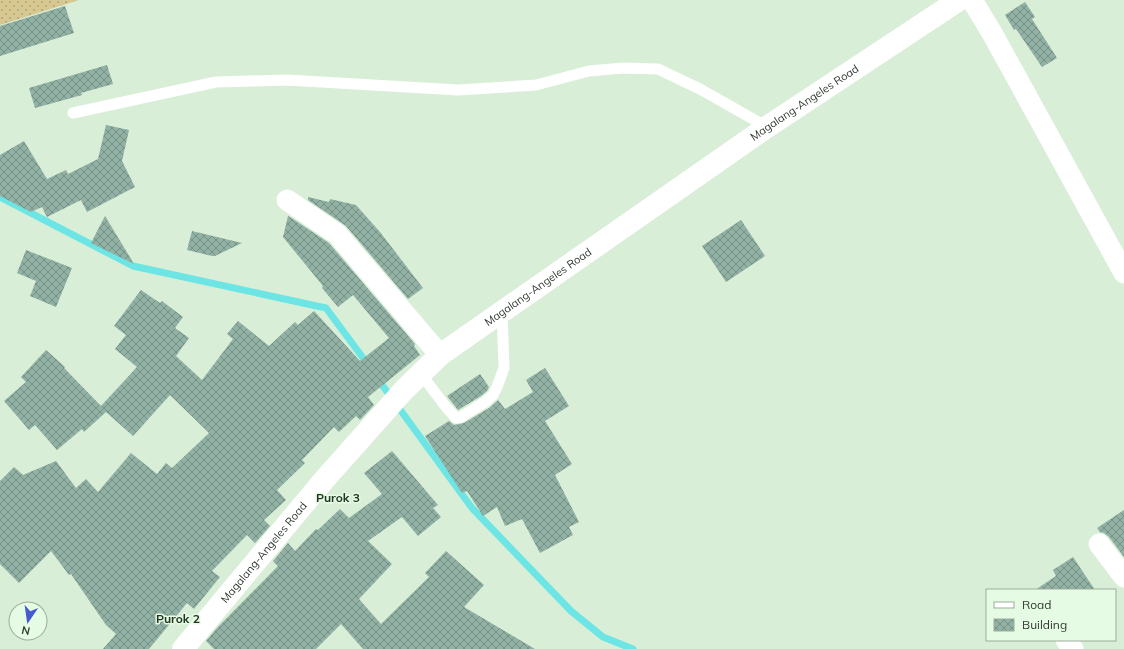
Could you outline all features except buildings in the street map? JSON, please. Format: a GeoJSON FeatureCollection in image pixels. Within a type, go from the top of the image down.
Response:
{"type":"FeatureCollection","features":[{"type":"Feature","properties":{"kind":"main road","name":"Magalang-Angeles Road"},"geometry":{"type":"LineString","coordinates":[[184,649],[324,480],[404,390],[440,355],[767,127],[959,0]]}},
{"type":"Feature","properties":{"kind":"street"},"geometry":{"type":"LineString","coordinates":[[972,0],[992,33],[1124,273]]}},
{"type":"Feature","properties":{"kind":"street"},"geometry":{"type":"LineString","coordinates":[[287,200],[337,234],[440,355]]}},
{"type":"Feature","properties":{"kind":"street"},"geometry":{"type":"LineString","coordinates":[[1099,544],[1124,576]]}},
{"type":"Feature","properties":{"kind":"street"},"geometry":{"type":"LineString","coordinates":[[1067,641],[1073,649]]}},
{"type":"Feature","properties":{"kind":"lane"},"geometry":{"type":"LineString","coordinates":[[73,113],[216,82],[287,80],[458,90],[536,85],[589,71],[623,68],[658,69],[700,89],[767,127]]}},
{"type":"Feature","properties":{"kind":"lane"},"geometry":{"type":"LineString","coordinates":[[421,374],[456,418],[461,417],[485,402],[493,395],[504,368],[502,311]]}},
{"type":"Feature","properties":{"kind":"shaded area"},"geometry":{"type":"Polygon","coordinates":[[[0,0],[79,0],[0,25],[0,0]]]}},
{"type":"Feature","properties":{"kind":"waterway"},"geometry":{"type":"LineString","coordinates":[[0,197],[133,266],[326,308],[369,366]]}},
{"type":"Feature","properties":{"kind":"waterway"},"geometry":{"type":"LineString","coordinates":[[377,378],[472,508],[571,611],[603,637],[633,649]]}},
{"type":"Feature","properties":{"kind":"district","name":"Purok 3"},"geometry":{"type":"Point","coordinates":[338,498]}},
{"type":"Feature","properties":{"kind":"district","name":"Purok 2"},"geometry":{"type":"Point","coordinates":[178,619]}}]}
